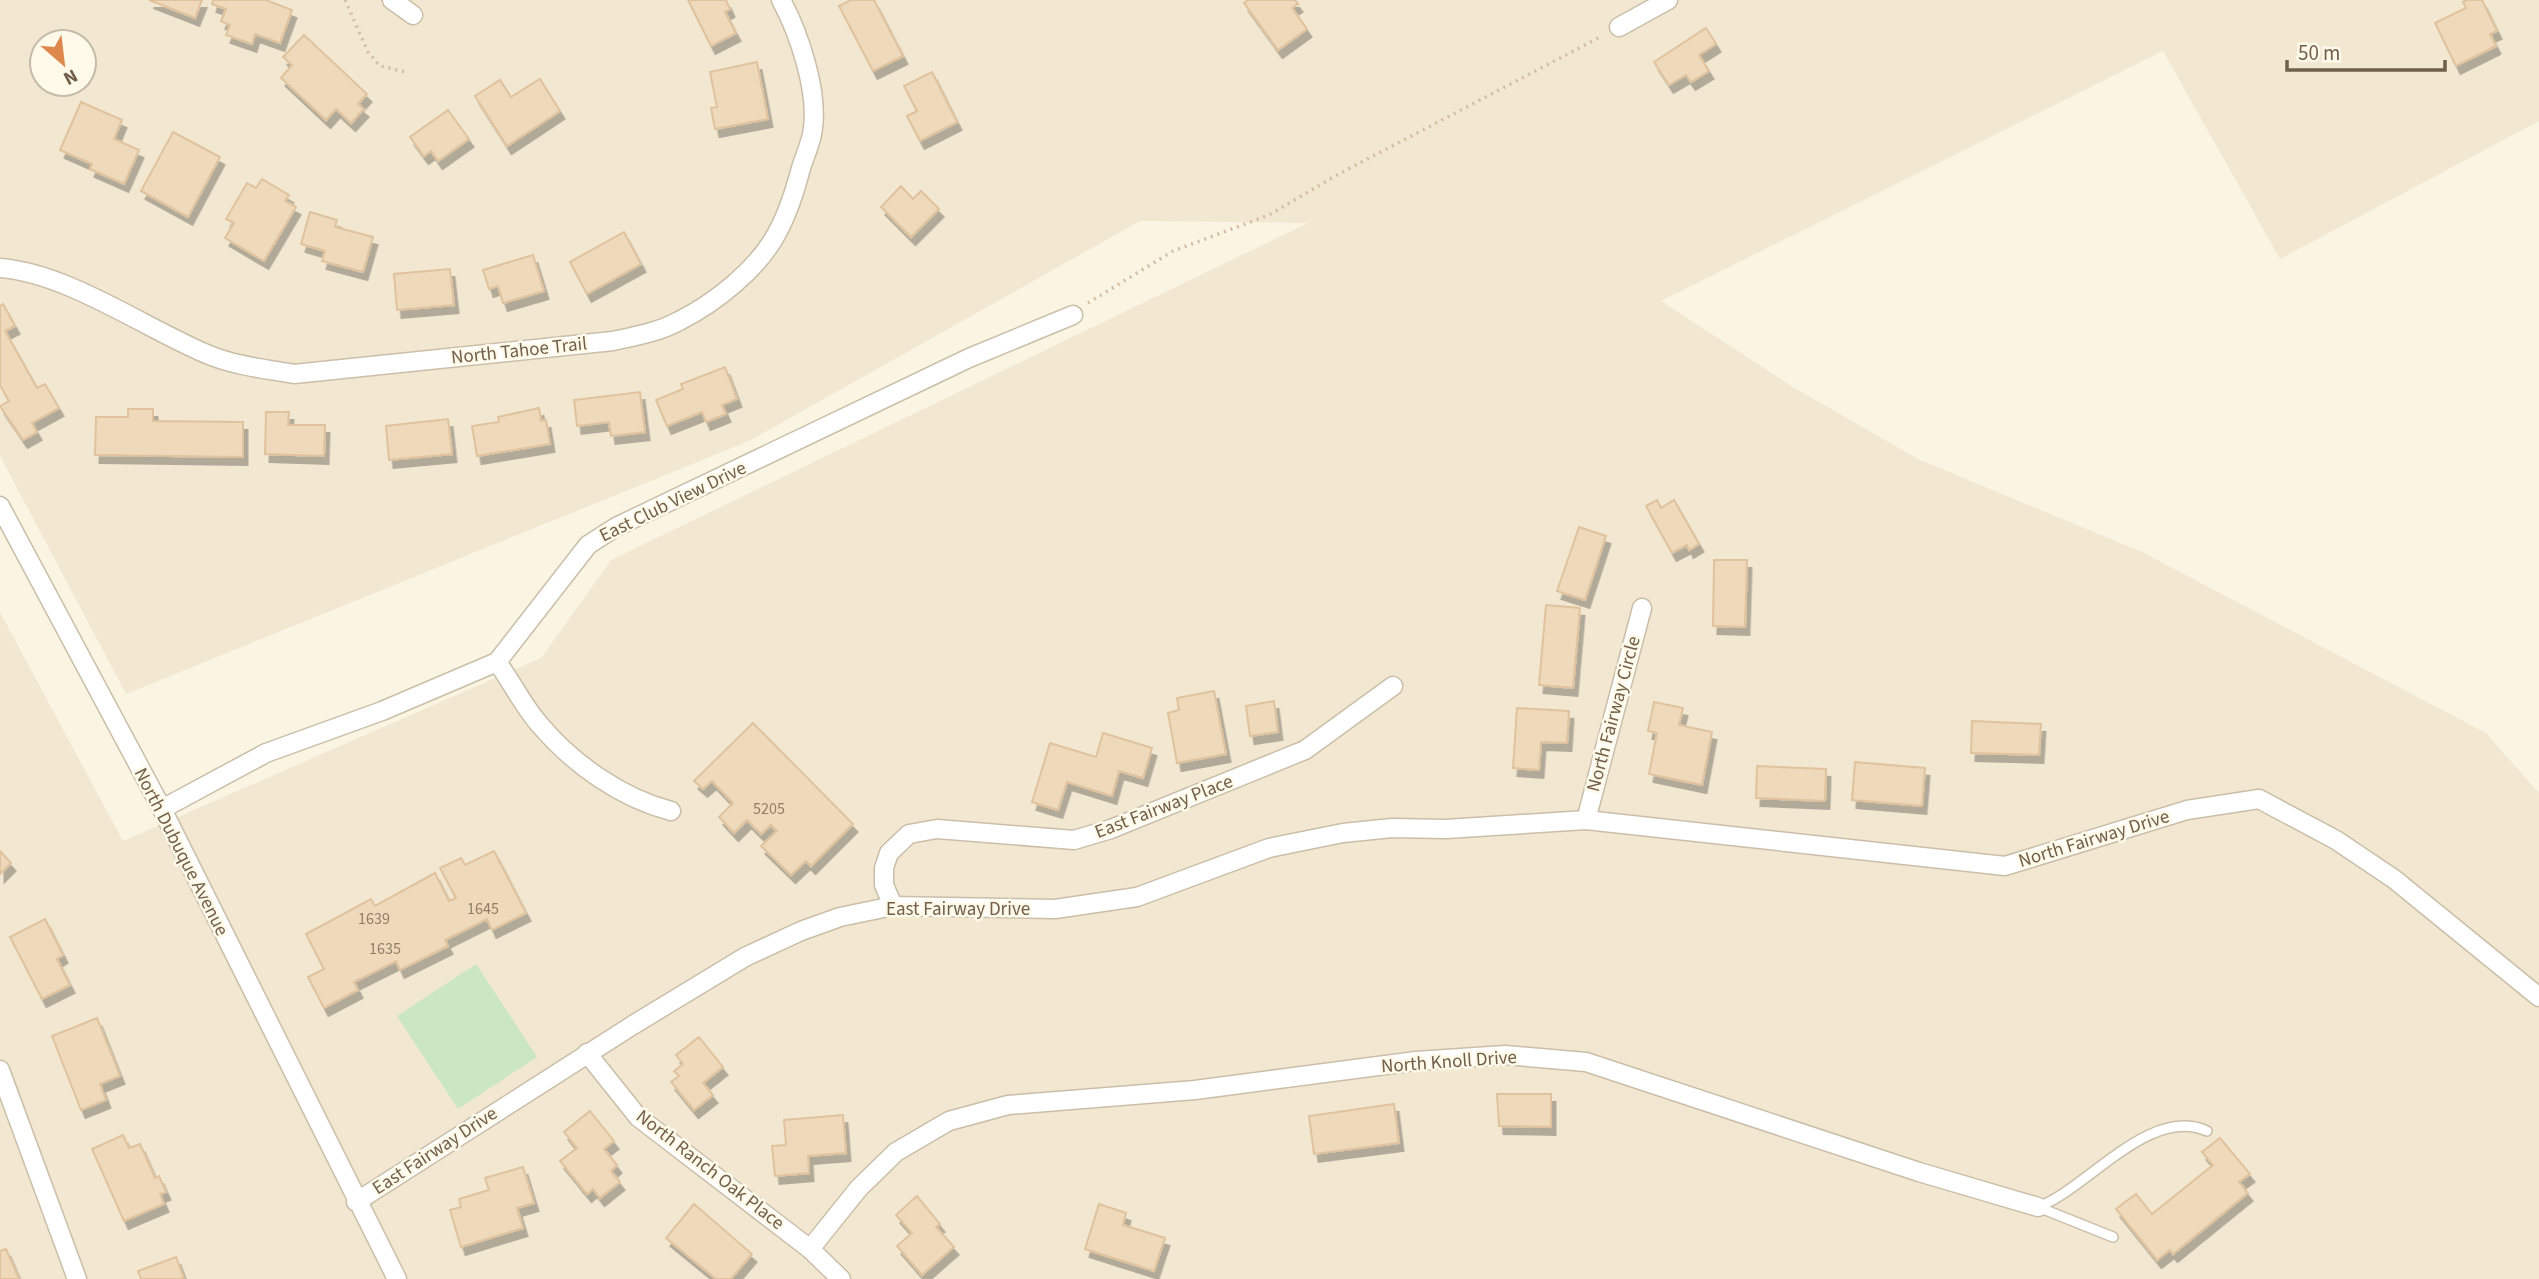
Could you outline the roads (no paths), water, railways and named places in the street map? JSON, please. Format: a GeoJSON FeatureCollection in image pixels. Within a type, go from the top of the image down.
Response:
{"type":"FeatureCollection","features":[{"type":"Feature","properties":{"kind":"street"},"geometry":{"type":"LineString","coordinates":[[392,0],[413,15]]}},
{"type":"Feature","properties":{"kind":"street","name":"North Tahoe Trail"},"geometry":{"type":"LineString","coordinates":[[0,268],[18,269],[57,283],[211,356],[252,368],[294,374],[613,341],[649,334],[680,321],[755,264],[776,235],[792,200],[814,127],[807,66],[797,33],[782,0]]}},
{"type":"Feature","properties":{"kind":"street"},"geometry":{"type":"LineString","coordinates":[[1619,26],[1668,0]]}},
{"type":"Feature","properties":{"kind":"street","name":"East Club View Drive"},"geometry":{"type":"LineString","coordinates":[[162,809],[266,753],[382,711],[497,662],[588,545],[616,527],[969,358],[1073,314]]}},
{"type":"Feature","properties":{"kind":"street","name":"North Dubuque Avenue"},"geometry":{"type":"LineString","coordinates":[[0,506],[162,809],[356,1202],[397,1279]]}},
{"type":"Feature","properties":{"kind":"street","name":"North Fairway Circle"},"geometry":{"type":"LineString","coordinates":[[1586,820],[1642,608]]}},
{"type":"Feature","properties":{"kind":"street"},"geometry":{"type":"LineString","coordinates":[[497,662],[540,725],[567,752],[588,769],[645,804],[671,811]]}},
{"type":"Feature","properties":{"kind":"street","name":"East Fairway Place"},"geometry":{"type":"LineString","coordinates":[[893,906],[884,885],[884,868],[889,853],[909,834],[937,829],[1074,841],[1111,829],[1306,750],[1393,686]]}},
{"type":"Feature","properties":{"kind":"street","name":"North Fairway Drive"},"geometry":{"type":"LineString","coordinates":[[1586,820],[2006,866],[2186,810],[2259,799],[2336,840],[2394,879],[2539,997]]}},
{"type":"Feature","properties":{"kind":"street","name":"East Fairway Drive"},"geometry":{"type":"LineString","coordinates":[[356,1202],[587,1053],[745,957],[814,926],[893,906],[1055,909],[1137,897],[1269,848],[1343,833],[1586,820]]}},
{"type":"Feature","properties":{"kind":"street","name":"North Ranch Oak Place"},"geometry":{"type":"LineString","coordinates":[[587,1053],[638,1117],[810,1249],[841,1279]]}},
{"type":"Feature","properties":{"kind":"street","name":"North Knoll Drive"},"geometry":{"type":"LineString","coordinates":[[810,1249],[859,1188],[896,1152],[949,1121],[1008,1105],[1195,1090],[1416,1061],[1505,1055],[1586,1062],[1919,1172],[2038,1207]]}},
{"type":"Feature","properties":{"kind":"street"},"geometry":{"type":"LineString","coordinates":[[0,1070],[77,1279]]}},
{"type":"Feature","properties":{"kind":"lane"},"geometry":{"type":"LineString","coordinates":[[2038,1207],[2055,1201],[2104,1163],[2160,1131],[2194,1125],[2207,1131]]}},
{"type":"Feature","properties":{"kind":"lane"},"geometry":{"type":"LineString","coordinates":[[2038,1207],[2113,1237]]}}]}
